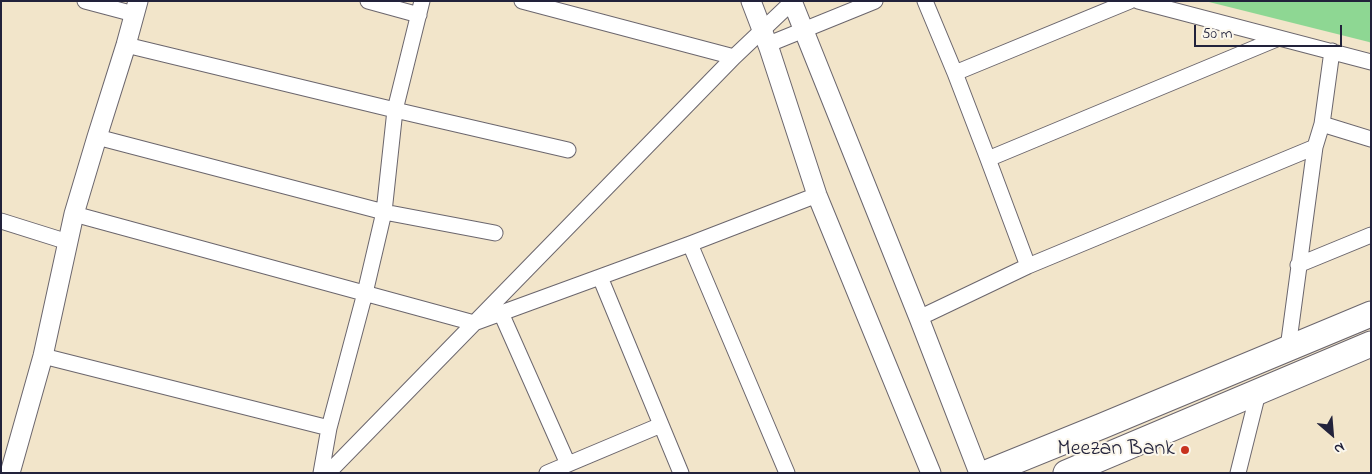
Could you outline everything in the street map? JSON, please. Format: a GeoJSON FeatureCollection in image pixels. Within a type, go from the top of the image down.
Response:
{"type":"FeatureCollection","features":[{"type":"Feature","properties":{"kind":"main road"},"geometry":{"type":"LineString","coordinates":[[986,473],[1371,314]]}},
{"type":"Feature","properties":{"kind":"main road"},"geometry":{"type":"LineString","coordinates":[[1066,473],[1371,344]]}},
{"type":"Feature","properties":{"kind":"street"},"geometry":{"type":"LineString","coordinates":[[10,473],[43,356],[74,214],[136,8],[85,1]]}},
{"type":"Feature","properties":{"kind":"street"},"geometry":{"type":"LineString","coordinates":[[321,473],[328,428],[365,293],[384,212],[395,110],[421,8],[368,1]]}},
{"type":"Feature","properties":{"kind":"street"},"geometry":{"type":"LineString","coordinates":[[522,1],[734,57]]}},
{"type":"Feature","properties":{"kind":"street"},"geometry":{"type":"LineString","coordinates":[[751,1],[768,40],[816,195],[931,473]]}},
{"type":"Feature","properties":{"kind":"street"},"geometry":{"type":"LineString","coordinates":[[768,40],[793,1]]}},
{"type":"Feature","properties":{"kind":"street"},"geometry":{"type":"LineString","coordinates":[[793,1],[800,32],[919,318],[979,473]]}},
{"type":"Feature","properties":{"kind":"street"},"geometry":{"type":"LineString","coordinates":[[328,473],[734,57],[768,40],[800,32],[875,1]]}},
{"type":"Feature","properties":{"kind":"street"},"geometry":{"type":"LineString","coordinates":[[925,1],[956,73],[1028,266]]}},
{"type":"Feature","properties":{"kind":"street"},"geometry":{"type":"LineString","coordinates":[[956,73],[1130,1]]}},
{"type":"Feature","properties":{"kind":"street"},"geometry":{"type":"LineString","coordinates":[[1138,1],[1371,62]]}},
{"type":"Feature","properties":{"kind":"street"},"geometry":{"type":"LineString","coordinates":[[988,159],[1279,38]]}},
{"type":"Feature","properties":{"kind":"street"},"geometry":{"type":"LineString","coordinates":[[126,45],[568,150]]}},
{"type":"Feature","properties":{"kind":"street"},"geometry":{"type":"LineString","coordinates":[[1288,348],[1315,147],[1322,124],[1332,51]]}},
{"type":"Feature","properties":{"kind":"street"},"geometry":{"type":"LineString","coordinates":[[1322,124],[1371,139]]}},
{"type":"Feature","properties":{"kind":"street"},"geometry":{"type":"LineString","coordinates":[[97,137],[384,212],[495,232]]}},
{"type":"Feature","properties":{"kind":"street"},"geometry":{"type":"LineString","coordinates":[[919,318],[1028,266],[1315,147]]}},
{"type":"Feature","properties":{"kind":"street"},"geometry":{"type":"LineString","coordinates":[[74,214],[474,323],[690,244],[816,195]]}},
{"type":"Feature","properties":{"kind":"street"},"geometry":{"type":"LineString","coordinates":[[1,221],[68,242]]}},
{"type":"Feature","properties":{"kind":"street"},"geometry":{"type":"LineString","coordinates":[[1298,265],[1371,235]]}},
{"type":"Feature","properties":{"kind":"street"},"geometry":{"type":"LineString","coordinates":[[690,244],[787,473]]}},
{"type":"Feature","properties":{"kind":"street"},"geometry":{"type":"LineString","coordinates":[[600,277],[681,473]]}},
{"type":"Feature","properties":{"kind":"street"},"geometry":{"type":"LineString","coordinates":[[501,313],[568,464]]}},
{"type":"Feature","properties":{"kind":"street"},"geometry":{"type":"LineString","coordinates":[[43,356],[328,428]]}},
{"type":"Feature","properties":{"kind":"street"},"geometry":{"type":"LineString","coordinates":[[1238,473],[1258,392]]}},
{"type":"Feature","properties":{"kind":"street"},"geometry":{"type":"LineString","coordinates":[[546,473],[661,425]]}},
{"type":"Feature","properties":{"kind":"green space"},"geometry":{"type":"Polygon","coordinates":[[[1205,1],[1371,1],[1371,43],[1369,42],[1205,1]]]}},
{"type":"Feature","properties":{"kind":"place","name":"Meezan Bank"},"geometry":{"type":"Point","coordinates":[1185,450]}}]}
